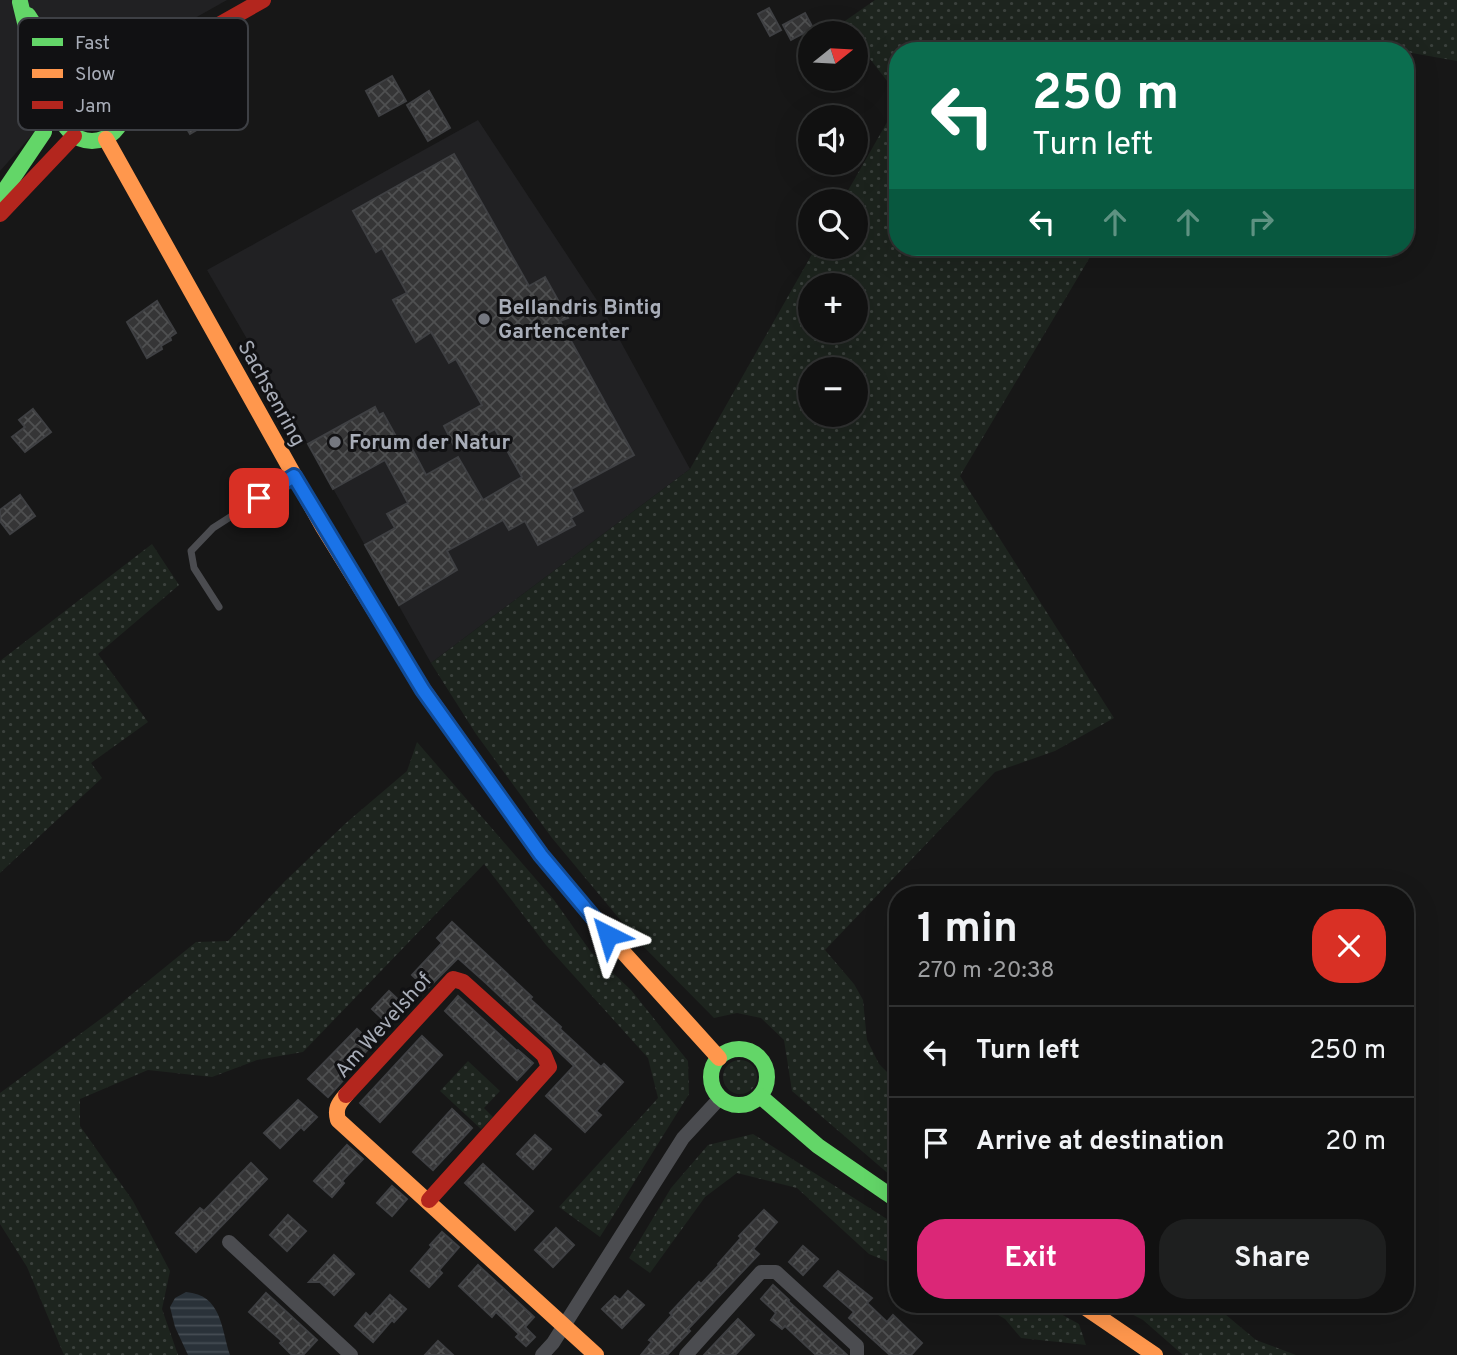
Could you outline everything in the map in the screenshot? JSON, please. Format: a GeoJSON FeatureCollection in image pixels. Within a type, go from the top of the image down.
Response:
{"type":"FeatureCollection","features":[{"type":"Feature","properties":{"kind":"street"},"geometry":{"type":"LineString","coordinates":[[231,18],[263,0]]}},
{"type":"Feature","properties":{"kind":"street"},"geometry":{"type":"LineString","coordinates":[[19,1],[30,18]]}},
{"type":"Feature","properties":{"kind":"street"},"geometry":{"type":"LineString","coordinates":[[19,1],[23,18]]}},
{"type":"Feature","properties":{"kind":"street"},"geometry":{"type":"LineString","coordinates":[[0,197],[39,141],[43,130]]}},
{"type":"Feature","properties":{"kind":"street"},"geometry":{"type":"LineString","coordinates":[[67,130],[74,136],[93,142],[106,139],[116,130]]}},
{"type":"Feature","properties":{"kind":"street"},"geometry":{"type":"LineString","coordinates":[[0,214],[74,136]]}},
{"type":"Feature","properties":{"kind":"street","name":"Sachsenring"},"geometry":{"type":"LineString","coordinates":[[106,139],[294,476],[423,690],[541,855],[625,955],[719,1058]]}},
{"type":"Feature","properties":{"kind":"street","name":"Am Wevelshof"},"geometry":{"type":"LineString","coordinates":[[429,1200],[549,1067],[544,1055],[463,982],[453,979],[339,1103],[336,1111],[338,1119],[596,1355]]}},
{"type":"Feature","properties":{"kind":"street"},"geometry":{"type":"LineString","coordinates":[[735,1049],[743,1049],[759,1057],[767,1072],[765,1089],[760,1096],[740,1105],[720,1098],[712,1078],[712,1070],[719,1058],[735,1049]]}},
{"type":"Feature","properties":{"kind":"street"},"geometry":{"type":"LineString","coordinates":[[760,1096],[818,1146],[889,1195]]}},
{"type":"Feature","properties":{"kind":"street"},"geometry":{"type":"LineString","coordinates":[[542,1355],[553,1343],[683,1138],[720,1098]]}},
{"type":"Feature","properties":{"kind":"street"},"geometry":{"type":"LineString","coordinates":[[229,1242],[351,1355]]}},
{"type":"Feature","properties":{"kind":"street"},"geometry":{"type":"LineString","coordinates":[[685,1355],[761,1272],[776,1272],[857,1346],[857,1355]]}},
{"type":"Feature","properties":{"kind":"street"},"geometry":{"type":"LineString","coordinates":[[1093,1313],[1155,1355]]}},
{"type":"Feature","properties":{"kind":"lane"},"geometry":{"type":"LineString","coordinates":[[219,607],[194,568],[191,551],[213,528],[294,476]]}},
{"type":"Feature","properties":{"kind":"shaded area"},"geometry":{"type":"Polygon","coordinates":[[[0,0],[227,0],[195,18],[18,18],[18,130],[36,130],[0,171],[0,0]]]}},
{"type":"Feature","properties":{"kind":"shaded area"},"geometry":{"type":"Polygon","coordinates":[[[875,0],[1457,0],[1457,61],[1414,53],[1414,42],[889,42],[889,83],[868,56],[868,21],[845,21],[875,0]]]}},
{"type":"Feature","properties":{"kind":"shaded area"},"geometry":{"type":"Polygon","coordinates":[[[889,119],[889,256],[1091,256],[960,476],[1114,718],[1055,751],[995,772],[825,950],[854,984],[863,1000],[867,1040],[879,1064],[889,1074],[889,1174],[792,1091],[784,1040],[761,1018],[737,1013],[714,1018],[637,940],[552,838],[476,734],[431,663],[690,469],[798,279],[798,343],[868,343],[868,273],[801,273],[809,259],[868,259],[868,189],[849,189],[857,175],[868,175],[868,156],[889,119]]]}},
{"type":"Feature","properties":{"kind":"shaded area"},"geometry":{"type":"Polygon","coordinates":[[[478,120],[604,311],[690,469],[431,663],[207,270],[478,120]]]}},
{"type":"Feature","properties":{"kind":"shaded area"},"geometry":{"type":"Polygon","coordinates":[[[152,544],[179,585],[98,654],[148,722],[91,763],[102,778],[0,873],[0,661],[152,544]]]}},
{"type":"Feature","properties":{"kind":"shaded area"},"geometry":{"type":"Polygon","coordinates":[[[417,742],[554,900],[591,952],[631,990],[688,1061],[689,1094],[600,1237],[559,1207],[658,1098],[648,1058],[546,945],[484,864],[303,1052],[257,1060],[212,1077],[148,1070],[80,1099],[80,1126],[133,1201],[170,1271],[162,1309],[178,1355],[64,1355],[27,1267],[0,1224],[0,1093],[110,1012],[196,942],[228,941],[285,881],[346,823],[407,771],[417,742]]]}},
{"type":"Feature","properties":{"kind":"shaded area"},"geometry":{"type":"Polygon","coordinates":[[[740,1060],[752,1065],[757,1077],[752,1089],[740,1094],[728,1089],[723,1077],[728,1065],[740,1060]]]}},
{"type":"Feature","properties":{"kind":"shaded area"},"geometry":{"type":"Polygon","coordinates":[[[468,1061],[500,1091],[484,1108],[493,1117],[481,1129],[440,1091],[468,1061]]]}},
{"type":"Feature","properties":{"kind":"shaded area"},"geometry":{"type":"Polygon","coordinates":[[[753,1134],[889,1220],[889,1262],[869,1254],[797,1188],[737,1173],[705,1197],[650,1273],[629,1258],[671,1188],[708,1145],[753,1134]]]}},
{"type":"Feature","properties":{"kind":"shaded area"},"geometry":{"type":"Polygon","coordinates":[[[186,1292],[198,1294],[213,1306],[222,1324],[230,1355],[188,1355],[175,1327],[170,1307],[175,1298],[186,1292]]]}},
{"type":"Feature","properties":{"kind":"shaded area"},"geometry":{"type":"Polygon","coordinates":[[[995,1313],[1059,1313],[1079,1324],[1086,1345],[1021,1338],[1005,1319],[995,1313]]]}},
{"type":"Feature","properties":{"kind":"shaded area"},"geometry":{"type":"Polygon","coordinates":[[[1129,1313],[1224,1313],[1256,1340],[1296,1355],[1183,1355],[1143,1320],[1129,1313]]]}},
{"type":"Feature","properties":{"kind":"building"},"geometry":{"type":"Polygon","coordinates":[[[769,8],[781,30],[770,36],[758,14],[769,8]]]}},
{"type":"Feature","properties":{"kind":"building"},"geometry":{"type":"Polygon","coordinates":[[[805,13],[809,21],[798,21],[798,36],[791,40],[783,25],[805,13]]]}},
{"type":"Feature","properties":{"kind":"building"},"geometry":{"type":"Polygon","coordinates":[[[392,76],[406,101],[379,116],[366,91],[392,76]]]}},
{"type":"Feature","properties":{"kind":"building"},"geometry":{"type":"Polygon","coordinates":[[[429,91],[450,128],[428,141],[407,105],[429,91]]]}},
{"type":"Feature","properties":{"kind":"building","name":"Bellandris Bintig Gartencenter"},"geometry":{"type":"Polygon","coordinates":[[[454,154],[529,286],[545,277],[568,318],[560,321],[634,455],[571,489],[583,511],[571,518],[575,525],[538,545],[525,521],[509,530],[503,520],[447,551],[457,570],[399,605],[365,545],[395,528],[387,514],[408,503],[385,460],[333,489],[308,444],[375,407],[379,415],[383,413],[403,449],[410,445],[426,475],[458,457],[483,500],[522,477],[495,429],[456,450],[444,426],[482,405],[456,359],[449,363],[431,332],[416,342],[393,300],[407,293],[382,248],[376,252],[353,211],[454,154]]]}},
{"type":"Feature","properties":{"kind":"building"},"geometry":{"type":"Polygon","coordinates":[[[157,301],[176,333],[161,346],[162,349],[147,358],[127,322],[157,301]]]}},
{"type":"Feature","properties":{"kind":"building"},"geometry":{"type":"Polygon","coordinates":[[[33,409],[51,432],[25,452],[12,437],[25,427],[19,420],[33,409]]]}},
{"type":"Feature","properties":{"kind":"building"},"geometry":{"type":"Polygon","coordinates":[[[20,495],[35,516],[10,534],[0,521],[0,510],[20,495]]]}},
{"type":"Feature","properties":{"kind":"building"},"geometry":{"type":"Polygon","coordinates":[[[452,922],[532,997],[530,999],[561,1027],[560,1029],[601,1067],[604,1064],[623,1082],[596,1111],[601,1115],[585,1132],[546,1096],[574,1066],[486,983],[458,958],[427,989],[412,975],[442,943],[437,938],[452,922]]]}},
{"type":"Feature","properties":{"kind":"building"},"geometry":{"type":"Polygon","coordinates":[[[389,991],[406,1007],[389,1025],[372,1009],[389,991]]]}},
{"type":"Feature","properties":{"kind":"building"},"geometry":{"type":"Polygon","coordinates":[[[458,996],[533,1063],[517,1080],[445,1011],[458,996]]]}},
{"type":"Feature","properties":{"kind":"building"},"geometry":{"type":"Polygon","coordinates":[[[357,1029],[373,1044],[328,1097],[308,1079],[357,1029]]]}},
{"type":"Feature","properties":{"kind":"building"},"geometry":{"type":"Polygon","coordinates":[[[422,1036],[442,1055],[380,1122],[360,1103],[422,1036]]]}},
{"type":"Feature","properties":{"kind":"building"},"geometry":{"type":"Polygon","coordinates":[[[298,1100],[317,1117],[304,1130],[301,1127],[280,1148],[264,1133],[298,1100]]]}},
{"type":"Feature","properties":{"kind":"building"},"geometry":{"type":"Polygon","coordinates":[[[452,1109],[472,1128],[433,1170],[413,1152],[452,1109]]]}},
{"type":"Feature","properties":{"kind":"building"},"geometry":{"type":"Polygon","coordinates":[[[535,1135],[551,1149],[533,1169],[517,1154],[535,1135]]]}},
{"type":"Feature","properties":{"kind":"building"},"geometry":{"type":"Polygon","coordinates":[[[347,1145],[363,1159],[342,1181],[344,1183],[332,1197],[314,1181],[347,1145]]]}},
{"type":"Feature","properties":{"kind":"building"},"geometry":{"type":"Polygon","coordinates":[[[251,1163],[267,1179],[196,1252],[176,1233],[200,1208],[204,1211],[251,1163]]]}},
{"type":"Feature","properties":{"kind":"building"},"geometry":{"type":"Polygon","coordinates":[[[483,1164],[533,1211],[515,1230],[465,1183],[483,1164]]]}},
{"type":"Feature","properties":{"kind":"building"},"geometry":{"type":"Polygon","coordinates":[[[392,1186],[407,1199],[392,1216],[377,1203],[392,1186]]]}},
{"type":"Feature","properties":{"kind":"building"},"geometry":{"type":"Polygon","coordinates":[[[764,1210],[777,1222],[753,1249],[759,1254],[667,1355],[641,1355],[652,1342],[649,1340],[672,1315],[670,1313],[719,1265],[741,1238],[739,1236],[764,1210]]]}},
{"type":"Feature","properties":{"kind":"building"},"geometry":{"type":"Polygon","coordinates":[[[288,1215],[306,1231],[287,1251],[270,1235],[288,1215]]]}},
{"type":"Feature","properties":{"kind":"building"},"geometry":{"type":"Polygon","coordinates":[[[556,1228],[574,1245],[553,1267],[535,1250],[556,1228]]]}},
{"type":"Feature","properties":{"kind":"building"},"geometry":{"type":"Polygon","coordinates":[[[442,1232],[459,1247],[439,1270],[442,1273],[429,1287],[411,1271],[442,1232]]]}},
{"type":"Feature","properties":{"kind":"building"},"geometry":{"type":"Polygon","coordinates":[[[803,1246],[818,1259],[803,1275],[789,1262],[803,1246]]]}},
{"type":"Feature","properties":{"kind":"building"},"geometry":{"type":"Polygon","coordinates":[[[334,1255],[354,1274],[334,1295],[320,1282],[309,1282],[334,1255]]]}},
{"type":"Feature","properties":{"kind":"building"},"geometry":{"type":"Polygon","coordinates":[[[478,1265],[534,1317],[525,1327],[535,1337],[526,1346],[516,1337],[519,1334],[496,1312],[492,1317],[459,1286],[478,1265]]]}},
{"type":"Feature","properties":{"kind":"building"},"geometry":{"type":"Polygon","coordinates":[[[838,1271],[872,1298],[867,1303],[887,1322],[893,1315],[922,1343],[911,1355],[890,1355],[849,1318],[854,1312],[824,1286],[838,1271]]]}},
{"type":"Feature","properties":{"kind":"building"},"geometry":{"type":"Polygon","coordinates":[[[773,1285],[847,1355],[816,1355],[785,1326],[782,1329],[771,1320],[776,1313],[761,1299],[773,1285]]]}},
{"type":"Feature","properties":{"kind":"building"},"geometry":{"type":"Polygon","coordinates":[[[628,1291],[644,1305],[622,1328],[602,1309],[615,1296],[620,1300],[628,1291]]]}},
{"type":"Feature","properties":{"kind":"building"},"geometry":{"type":"Polygon","coordinates":[[[266,1293],[317,1340],[303,1355],[292,1355],[280,1343],[282,1341],[249,1312],[266,1293]]]}},
{"type":"Feature","properties":{"kind":"building"},"geometry":{"type":"Polygon","coordinates":[[[390,1295],[406,1309],[394,1322],[392,1320],[373,1342],[355,1326],[366,1313],[370,1317],[390,1295]]]}},
{"type":"Feature","properties":{"kind":"building"},"geometry":{"type":"Polygon","coordinates":[[[738,1319],[754,1335],[735,1355],[704,1355],[738,1319]]]}},
{"type":"Feature","properties":{"kind":"building"},"geometry":{"type":"Polygon","coordinates":[[[438,1341],[453,1355],[425,1355],[438,1341]]]}},
{"type":"Feature","properties":{"kind":"traffic: fast"},"geometry":{"type":"LineString","coordinates":[[20,2],[24,18]]}},
{"type":"Feature","properties":{"kind":"traffic: fast"},"geometry":{"type":"LineString","coordinates":[[0,197],[44,130]]}},
{"type":"Feature","properties":{"kind":"traffic: fast"},"geometry":{"type":"LineString","coordinates":[[68,130],[86,141],[104,139],[116,130]]}},
{"type":"Feature","properties":{"kind":"traffic: fast"},"geometry":{"type":"LineString","coordinates":[[739,1049],[750,1051],[759,1057],[765,1066],[767,1077],[765,1088],[759,1097],[750,1103],[739,1105],[728,1103],[719,1097],[713,1088],[711,1077],[713,1066],[719,1057],[728,1051],[739,1049]]}},
{"type":"Feature","properties":{"kind":"traffic: fast"},"geometry":{"type":"LineString","coordinates":[[760,1096],[818,1146],[889,1195]]}},
{"type":"Feature","properties":{"kind":"traffic: slow"},"geometry":{"type":"LineString","coordinates":[[106,139],[323,527],[381,621]]}},
{"type":"Feature","properties":{"kind":"traffic: slow"},"geometry":{"type":"LineString","coordinates":[[613,941],[719,1058]]}},
{"type":"Feature","properties":{"kind":"traffic: slow"},"geometry":{"type":"LineString","coordinates":[[346,1095],[338,1107],[338,1120],[596,1355]]}},
{"type":"Feature","properties":{"kind":"traffic: slow"},"geometry":{"type":"LineString","coordinates":[[1093,1313],[1155,1355]]}},
{"type":"Feature","properties":{"kind":"traffic: jam"},"geometry":{"type":"LineString","coordinates":[[231,18],[263,0]]}},
{"type":"Feature","properties":{"kind":"traffic: jam"},"geometry":{"type":"LineString","coordinates":[[0,214],[74,136]]}},
{"type":"Feature","properties":{"kind":"traffic: jam"},"geometry":{"type":"LineString","coordinates":[[381,621],[423,689],[541,855],[613,941]]}},
{"type":"Feature","properties":{"kind":"traffic: jam"},"geometry":{"type":"LineString","coordinates":[[346,1095],[453,979],[463,982],[544,1055],[549,1067],[429,1200]]}},
{"type":"Feature","properties":{"kind":"place","name":"Bellandris Bintig Gartencenter"},"geometry":{"type":"Point","coordinates":[484,319]}},
{"type":"Feature","properties":{"kind":"place","name":"Forum der Natur"},"geometry":{"type":"Point","coordinates":[335,442]}},
{"type":"Feature","properties":{"kind":"route"},"geometry":{"type":"LineString","coordinates":[[259,498],[294,476],[423,690],[541,855],[608,935]]}}]}
